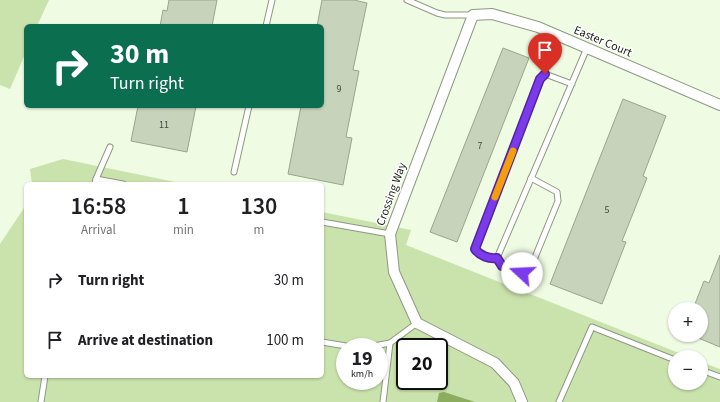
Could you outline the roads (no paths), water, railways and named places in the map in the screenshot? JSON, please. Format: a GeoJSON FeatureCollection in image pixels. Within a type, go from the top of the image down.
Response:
{"type":"FeatureCollection","features":[{"type":"Feature","properties":{"kind":"street","name":"Easter Court"},"geometry":{"type":"LineString","coordinates":[[473,15],[492,14],[504,16],[538,27],[720,105]]}},
{"type":"Feature","properties":{"kind":"street","name":"Crossing Way"},"geometry":{"type":"LineString","coordinates":[[417,323],[394,272],[390,234],[473,15]]}},
{"type":"Feature","properties":{"kind":"street"},"geometry":{"type":"LineString","coordinates":[[417,323],[495,363],[514,383],[522,402]]}},
{"type":"Feature","properties":{"kind":"lane"},"geometry":{"type":"LineString","coordinates":[[266,24],[272,0]]}},
{"type":"Feature","properties":{"kind":"lane"},"geometry":{"type":"LineString","coordinates":[[407,0],[445,15],[473,15]]}},
{"type":"Feature","properties":{"kind":"lane"},"geometry":{"type":"LineString","coordinates":[[497,258],[587,48]]}},
{"type":"Feature","properties":{"kind":"lane"},"geometry":{"type":"LineString","coordinates":[[497,258],[491,258],[478,253],[475,249],[540,79],[545,74],[572,84]]}},
{"type":"Feature","properties":{"kind":"lane"},"geometry":{"type":"LineString","coordinates":[[234,172],[248,108]]}},
{"type":"Feature","properties":{"kind":"lane"},"geometry":{"type":"LineString","coordinates":[[96,181],[110,147]]}},
{"type":"Feature","properties":{"kind":"lane"},"geometry":{"type":"LineString","coordinates":[[497,258],[502,266],[522,273],[529,272],[558,201],[557,192],[531,178]]}},
{"type":"Feature","properties":{"kind":"lane"},"geometry":{"type":"LineString","coordinates":[[324,222],[390,234]]}},
{"type":"Feature","properties":{"kind":"lane"},"geometry":{"type":"LineString","coordinates":[[383,402],[390,343],[417,323]]}},
{"type":"Feature","properties":{"kind":"lane"},"geometry":{"type":"LineString","coordinates":[[559,402],[592,327],[668,357]]}},
{"type":"Feature","properties":{"kind":"lane"},"geometry":{"type":"LineString","coordinates":[[324,342],[336,344]]}},
{"type":"Feature","properties":{"kind":"lane"},"geometry":{"type":"LineString","coordinates":[[708,373],[720,377]]}},
{"type":"Feature","properties":{"kind":"lane"},"geometry":{"type":"LineString","coordinates":[[41,402],[44,378]]}}]}
